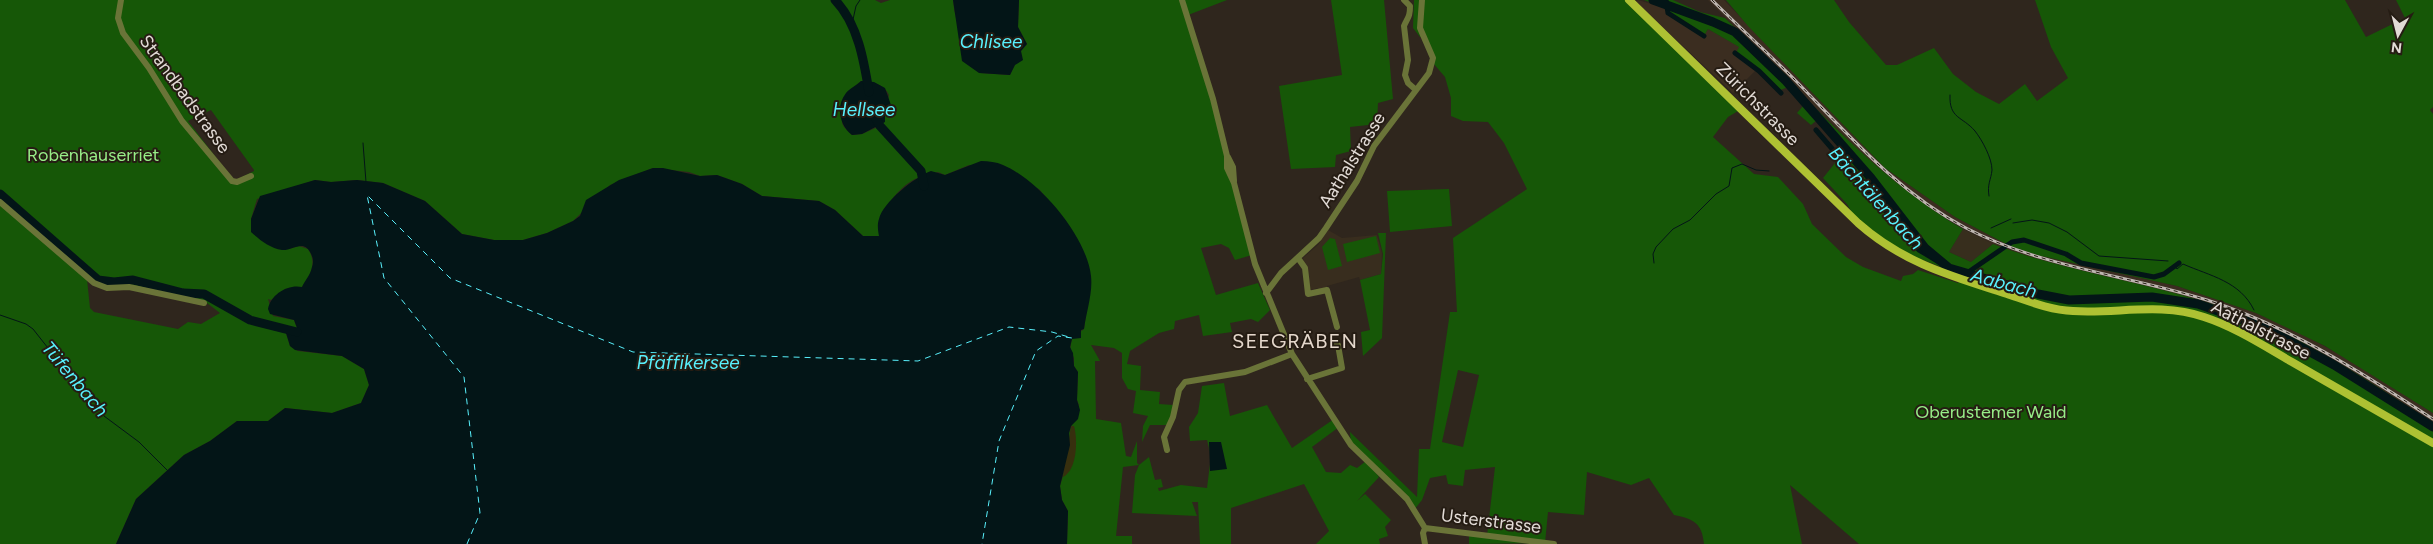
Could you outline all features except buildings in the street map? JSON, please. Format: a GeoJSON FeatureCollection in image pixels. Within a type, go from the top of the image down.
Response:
{"type":"FeatureCollection","features":[{"type":"Feature","properties":{"kind":"main road","name":"Zürichstrasse"},"geometry":{"type":"LineString","coordinates":[[1630,0],[1871,235],[1906,258],[1943,274]]}},
{"type":"Feature","properties":{"kind":"main road","name":"Aathalstrasse"},"geometry":{"type":"LineString","coordinates":[[1943,274],[2060,310],[2087,312],[2146,308],[2176,311],[2204,317],[2249,338],[2433,443]]}},
{"type":"Feature","properties":{"kind":"street","name":"Strandbadstrasse"},"geometry":{"type":"LineString","coordinates":[[121,0],[118,18],[120,27],[149,68],[182,121],[232,181],[237,182],[252,176]]}},
{"type":"Feature","properties":{"kind":"street"},"geometry":{"type":"LineString","coordinates":[[1182,0],[1204,65],[1227,156],[1227,168],[1234,183],[1255,264],[1292,354],[1351,445],[1407,499],[1425,528],[1423,533],[1425,544]]}},
{"type":"Feature","properties":{"kind":"street"},"geometry":{"type":"LineString","coordinates":[[1404,0],[1410,6],[1410,19],[1404,26],[1408,60],[1405,75],[1408,83],[1416,90]]}},
{"type":"Feature","properties":{"kind":"street","name":"Aathalstrasse"},"geometry":{"type":"LineString","coordinates":[[1266,293],[1281,274],[1326,228],[1360,176],[1374,146],[1429,73],[1433,63],[1420,28],[1422,0]]}},
{"type":"Feature","properties":{"kind":"street"},"geometry":{"type":"LineString","coordinates":[[0,202],[87,278],[98,285],[112,288],[129,287],[204,303]]}},
{"type":"Feature","properties":{"kind":"street"},"geometry":{"type":"LineString","coordinates":[[1298,258],[1305,268],[1308,294],[1327,290],[1336,327]]}},
{"type":"Feature","properties":{"kind":"street"},"geometry":{"type":"LineString","coordinates":[[1307,379],[1342,368],[1338,345],[1334,343]]}},
{"type":"Feature","properties":{"kind":"street"},"geometry":{"type":"LineString","coordinates":[[1167,450],[1164,437],[1173,417],[1179,390],[1185,382],[1240,373],[1292,354]]}},
{"type":"Feature","properties":{"kind":"street","name":"Usterstrasse"},"geometry":{"type":"LineString","coordinates":[[1425,528],[1554,544]]}},
{"type":"Feature","properties":{"kind":"shaded area"},"geometry":{"type":"Polygon","coordinates":[[[1638,0],[1665,8],[1704,36],[1708,29],[1740,47],[1735,55],[1756,70],[1733,93],[1636,2],[1638,0]]]}},
{"type":"Feature","properties":{"kind":"shaded area"},"geometry":{"type":"Polygon","coordinates":[[[1708,0],[1724,0],[1885,168],[1955,217],[2010,246],[2037,255],[2177,286],[2256,313],[2292,329],[2345,357],[2433,413],[2433,423],[2328,356],[2270,326],[2197,300],[2036,259],[1993,244],[1942,216],[1902,189],[1862,154],[1708,0]]]}},
{"type":"Feature","properties":{"kind":"shaded area"},"geometry":{"type":"Polygon","coordinates":[[[1963,229],[1993,244],[1971,262],[1949,252],[1963,229]]]}},
{"type":"Feature","properties":{"kind":"shaded area"},"geometry":{"type":"Polygon","coordinates":[[[1328,230],[1342,238],[1377,235],[1382,253],[1381,274],[1360,280],[1359,277],[1327,286],[1327,289],[1319,291],[1318,288],[1310,290],[1303,258],[1318,245],[1328,230]]]}},
{"type":"Feature","properties":{"kind":"green space","name":"Robenhauserriet"},"geometry":{"type":"Polygon","coordinates":[[[0,0],[875,0],[881,3],[890,0],[953,0],[959,29],[980,73],[1010,75],[1021,51],[1027,44],[1018,27],[1019,0],[1227,0],[1188,15],[1252,255],[1235,260],[1229,248],[1221,244],[1201,248],[1216,295],[1258,283],[1270,310],[1258,322],[1251,319],[1230,323],[1232,332],[1203,336],[1199,315],[1175,321],[1174,329],[1159,333],[1130,351],[1127,364],[1141,366],[1140,390],[1160,392],[1159,404],[1173,405],[1170,425],[1150,425],[1142,442],[1143,426],[1148,416],[1133,413],[1136,391],[1128,389],[1122,378],[1122,353],[1114,348],[1091,345],[1100,361],[1095,361],[1096,419],[1121,423],[1126,456],[1131,457],[1137,441],[1137,463],[1139,465],[1123,467],[1116,536],[1132,536],[1132,544],[1067,544],[1068,511],[1062,500],[1060,486],[1065,469],[1069,433],[1079,405],[1077,400],[1078,372],[1074,366],[1074,358],[1070,350],[1072,338],[1084,329],[1091,278],[1082,249],[1065,220],[1039,189],[969,165],[945,175],[938,172],[908,183],[889,203],[879,228],[879,236],[863,236],[835,210],[819,201],[762,196],[742,184],[717,175],[700,176],[689,172],[653,168],[610,185],[573,221],[547,233],[523,240],[494,240],[462,234],[425,201],[383,183],[357,180],[331,182],[315,180],[257,199],[251,219],[289,249],[299,246],[308,249],[312,259],[312,269],[302,287],[285,289],[271,300],[268,299],[273,316],[294,320],[297,328],[288,329],[286,333],[290,346],[298,351],[342,356],[364,369],[369,385],[361,403],[332,413],[285,408],[268,421],[237,421],[210,441],[184,455],[136,499],[116,544],[0,544],[0,0]],[[861,81],[851,90],[842,123],[844,127],[852,135],[862,134],[880,126],[889,95],[887,91],[878,84],[861,81]],[[211,110],[188,121],[234,181],[254,171],[211,110]],[[87,279],[90,308],[94,312],[178,329],[188,322],[201,324],[220,313],[207,303],[129,287],[112,288],[87,279]]]}},
{"type":"Feature","properties":{"kind":"green space"},"geometry":{"type":"Polygon","coordinates":[[[1331,0],[1384,0],[1393,99],[1378,103],[1377,124],[1350,127],[1351,151],[1336,155],[1335,167],[1291,169],[1279,86],[1342,75],[1331,0]]]}},
{"type":"Feature","properties":{"kind":"green space","name":"Oberustemer Wald"},"geometry":{"type":"Polygon","coordinates":[[[1414,0],[1625,0],[1738,111],[1728,117],[1713,137],[1754,174],[1778,177],[1803,204],[1812,224],[1846,257],[1863,267],[1901,281],[1903,276],[1913,274],[1918,270],[1958,283],[1966,273],[1960,274],[1923,260],[1921,265],[1858,223],[1847,204],[1823,178],[1843,153],[1817,120],[1811,125],[1797,113],[1803,106],[1809,111],[1788,87],[1778,91],[1756,70],[1735,55],[1739,47],[1708,29],[1704,36],[1668,15],[1665,8],[1644,0],[1673,0],[1700,12],[1725,18],[1838,131],[1868,158],[1898,184],[1963,229],[1949,252],[1971,262],[1993,244],[2051,263],[2169,292],[2227,309],[2282,332],[2308,346],[2359,375],[2433,423],[2433,544],[1859,544],[1790,485],[1802,544],[1704,544],[1701,531],[1696,523],[1687,518],[1674,515],[1649,478],[1631,485],[1587,472],[1584,515],[1548,512],[1545,543],[1469,544],[1469,534],[1487,536],[1495,467],[1465,470],[1463,486],[1448,484],[1446,475],[1430,478],[1422,500],[1414,510],[1371,467],[1379,477],[1357,501],[1365,494],[1391,520],[1385,527],[1388,536],[1379,539],[1380,544],[1316,544],[1329,531],[1304,484],[1231,508],[1231,544],[1200,544],[1198,502],[1192,502],[1197,516],[1132,513],[1135,475],[1139,465],[1149,457],[1155,480],[1161,479],[1163,487],[1158,488],[1159,491],[1181,485],[1207,488],[1211,456],[1207,440],[1190,441],[1189,427],[1198,413],[1202,386],[1224,383],[1230,416],[1267,405],[1292,448],[1334,419],[1339,427],[1312,447],[1326,472],[1341,473],[1350,465],[1357,468],[1366,461],[1351,445],[1350,432],[1417,497],[1419,449],[1430,449],[1450,312],[1457,312],[1453,238],[1527,189],[1504,143],[1488,122],[1463,121],[1451,116],[1451,98],[1445,77],[1433,63],[1423,37],[1420,37],[1413,28],[1414,0]],[[1458,370],[1442,442],[1463,447],[1479,375],[1458,370]]]}},
{"type":"Feature","properties":{"kind":"green space"},"geometry":{"type":"Polygon","coordinates":[[[1726,0],[1834,0],[1849,22],[1886,65],[1897,65],[1934,48],[1953,74],[1976,92],[1999,104],[2025,84],[2037,101],[2068,78],[2051,47],[2035,0],[2345,0],[2366,37],[2405,18],[2396,0],[2433,0],[2433,107],[2430,110],[2433,114],[2433,413],[2325,346],[2256,313],[2177,286],[2037,255],[2010,246],[1955,217],[1885,168],[1748,26],[1726,0]]]}},
{"type":"Feature","properties":{"kind":"green space"},"geometry":{"type":"Polygon","coordinates":[[[1449,189],[1452,226],[1390,232],[1387,191],[1449,189]]]}},
{"type":"Feature","properties":{"kind":"green space"},"geometry":{"type":"Polygon","coordinates":[[[1378,233],[1386,233],[1382,338],[1363,356],[1361,332],[1370,330],[1360,280],[1381,274],[1383,254],[1378,233]]]}},
{"type":"Feature","properties":{"kind":"green space"},"geometry":{"type":"Polygon","coordinates":[[[1376,236],[1380,253],[1347,262],[1343,244],[1376,236]]]}},
{"type":"Feature","properties":{"kind":"green space"},"geometry":{"type":"Polygon","coordinates":[[[1330,238],[1335,239],[1342,266],[1328,270],[1322,247],[1330,238]]]}},
{"type":"Feature","properties":{"kind":"sand"},"geometry":{"type":"Polygon","coordinates":[[[1071,426],[1074,426],[1075,432],[1074,461],[1068,473],[1063,477],[1071,426]]]}},
{"type":"Feature","properties":{"kind":"water","name":"Chlisee"},"geometry":{"type":"Polygon","coordinates":[[[953,0],[1019,0],[1018,27],[1027,44],[1021,51],[1023,60],[1015,65],[1010,75],[979,73],[962,61],[953,0]]]}},
{"type":"Feature","properties":{"kind":"water","name":"Hellsee"},"geometry":{"type":"Polygon","coordinates":[[[861,81],[874,82],[885,88],[891,105],[885,114],[885,122],[862,134],[852,135],[844,127],[840,116],[841,104],[846,93],[861,81]]]}},
{"type":"Feature","properties":{"kind":"water","name":"Pfäffikersee"},"geometry":{"type":"Polygon","coordinates":[[[981,161],[998,163],[1017,172],[1046,196],[1071,228],[1081,244],[1088,261],[1091,283],[1084,329],[1081,330],[1081,338],[1072,339],[1070,347],[1073,353],[1074,366],[1078,372],[1077,400],[1080,410],[1078,419],[1071,426],[1069,433],[1070,445],[1060,486],[1062,500],[1068,511],[1067,544],[116,544],[136,499],[184,455],[210,441],[237,421],[268,421],[285,408],[332,413],[361,403],[369,385],[364,369],[342,356],[295,350],[290,346],[286,333],[288,329],[297,328],[294,320],[270,314],[268,309],[276,295],[291,287],[302,287],[310,273],[313,261],[310,252],[304,246],[297,246],[286,250],[278,249],[265,243],[251,232],[251,219],[260,196],[315,180],[331,182],[357,180],[383,183],[425,201],[462,234],[494,240],[523,240],[547,233],[573,221],[580,216],[586,200],[619,180],[653,168],[663,168],[700,176],[717,175],[742,184],[762,196],[819,201],[835,210],[863,236],[879,236],[878,223],[882,212],[893,198],[909,184],[931,171],[945,175],[981,161]]]}},
{"type":"Feature","properties":{"kind":"water"},"geometry":{"type":"Polygon","coordinates":[[[1209,442],[1221,442],[1227,469],[1210,471],[1209,442]]]}},
{"type":"Feature","properties":{"kind":"waterway","name":"Aabach"},"geometry":{"type":"LineString","coordinates":[[835,0],[855,31],[869,92]]}},
{"type":"Feature","properties":{"kind":"waterway"},"geometry":{"type":"LineString","coordinates":[[852,24],[856,6],[860,0]]}},
{"type":"Feature","properties":{"kind":"waterway","name":"Aabach"},"geometry":{"type":"LineString","coordinates":[[1653,0],[1735,32],[1786,81],[1871,178],[1925,248],[1949,268],[2038,294],[2069,300],[2152,297],[2198,304],[2260,326],[2286,339],[2334,365],[2433,427]]}},
{"type":"Feature","properties":{"kind":"waterway"},"geometry":{"type":"LineString","coordinates":[[1666,0],[1668,13],[1704,36]]}},
{"type":"Feature","properties":{"kind":"waterway"},"geometry":{"type":"LineString","coordinates":[[1735,53],[1759,71],[1781,93]]}},
{"type":"Feature","properties":{"kind":"waterway"},"geometry":{"type":"LineString","coordinates":[[1950,95],[1950,103],[1954,113],[1975,131],[1992,165],[1989,196]]}},
{"type":"Feature","properties":{"kind":"waterway","name":"Aabach"},"geometry":{"type":"LineString","coordinates":[[875,117],[880,126],[921,171],[924,186]]}},
{"type":"Feature","properties":{"kind":"waterway","name":"Bächtälenbach"},"geometry":{"type":"LineString","coordinates":[[1816,130],[1919,250],[1939,262]]}},
{"type":"Feature","properties":{"kind":"waterway"},"geometry":{"type":"LineString","coordinates":[[363,143],[366,182]]}},
{"type":"Feature","properties":{"kind":"waterway"},"geometry":{"type":"LineString","coordinates":[[1654,263],[1653,254],[1656,247],[1673,229],[1690,220],[1716,194],[1729,186],[1732,168],[1742,164],[1756,170],[1769,171]]}},
{"type":"Feature","properties":{"kind":"waterway"},"geometry":{"type":"LineString","coordinates":[[0,194],[98,280],[114,282],[133,280],[183,293],[204,294],[250,320],[297,332]]}},
{"type":"Feature","properties":{"kind":"waterway"},"geometry":{"type":"LineString","coordinates":[[1991,228],[2011,219]]}},
{"type":"Feature","properties":{"kind":"waterway"},"geometry":{"type":"LineString","coordinates":[[2013,223],[2032,220],[2049,223],[2067,232],[2099,256],[2168,261]]}},
{"type":"Feature","properties":{"kind":"waterway"},"geometry":{"type":"LineString","coordinates":[[1967,273],[2012,242],[2024,240],[2066,254],[2081,263],[2154,277],[2164,274],[2179,263]]}},
{"type":"Feature","properties":{"kind":"waterway"},"geometry":{"type":"LineString","coordinates":[[2175,266],[2177,269],[2183,264],[2214,276],[2233,286],[2241,292],[2254,310]]}},
{"type":"Feature","properties":{"kind":"waterway","name":"Tüfenbach"},"geometry":{"type":"LineString","coordinates":[[0,315],[26,324],[33,329],[59,362],[71,372],[79,389],[94,395],[104,416],[139,442],[168,471]]}},
{"type":"Feature","properties":{"kind":"ferry route"},"geometry":{"type":"LineString","coordinates":[[467,544],[480,513],[464,377],[384,278],[367,195],[450,278],[633,352],[918,361],[1009,327],[1052,332],[1072,338],[1058,336],[1036,351],[999,441],[982,544]]}},
{"type":"Feature","properties":{"kind":"railway"},"geometry":{"type":"LineString","coordinates":[[1712,0],[1795,80],[1874,161],[1941,214],[1966,228],[2024,252],[2207,300],[2267,323],[2324,352],[2379,384],[2433,419]]}},
{"type":"Feature","properties":{"kind":"district","name":"SEEGRÄBEN"},"geometry":{"type":"Point","coordinates":[1295,341]}}]}
